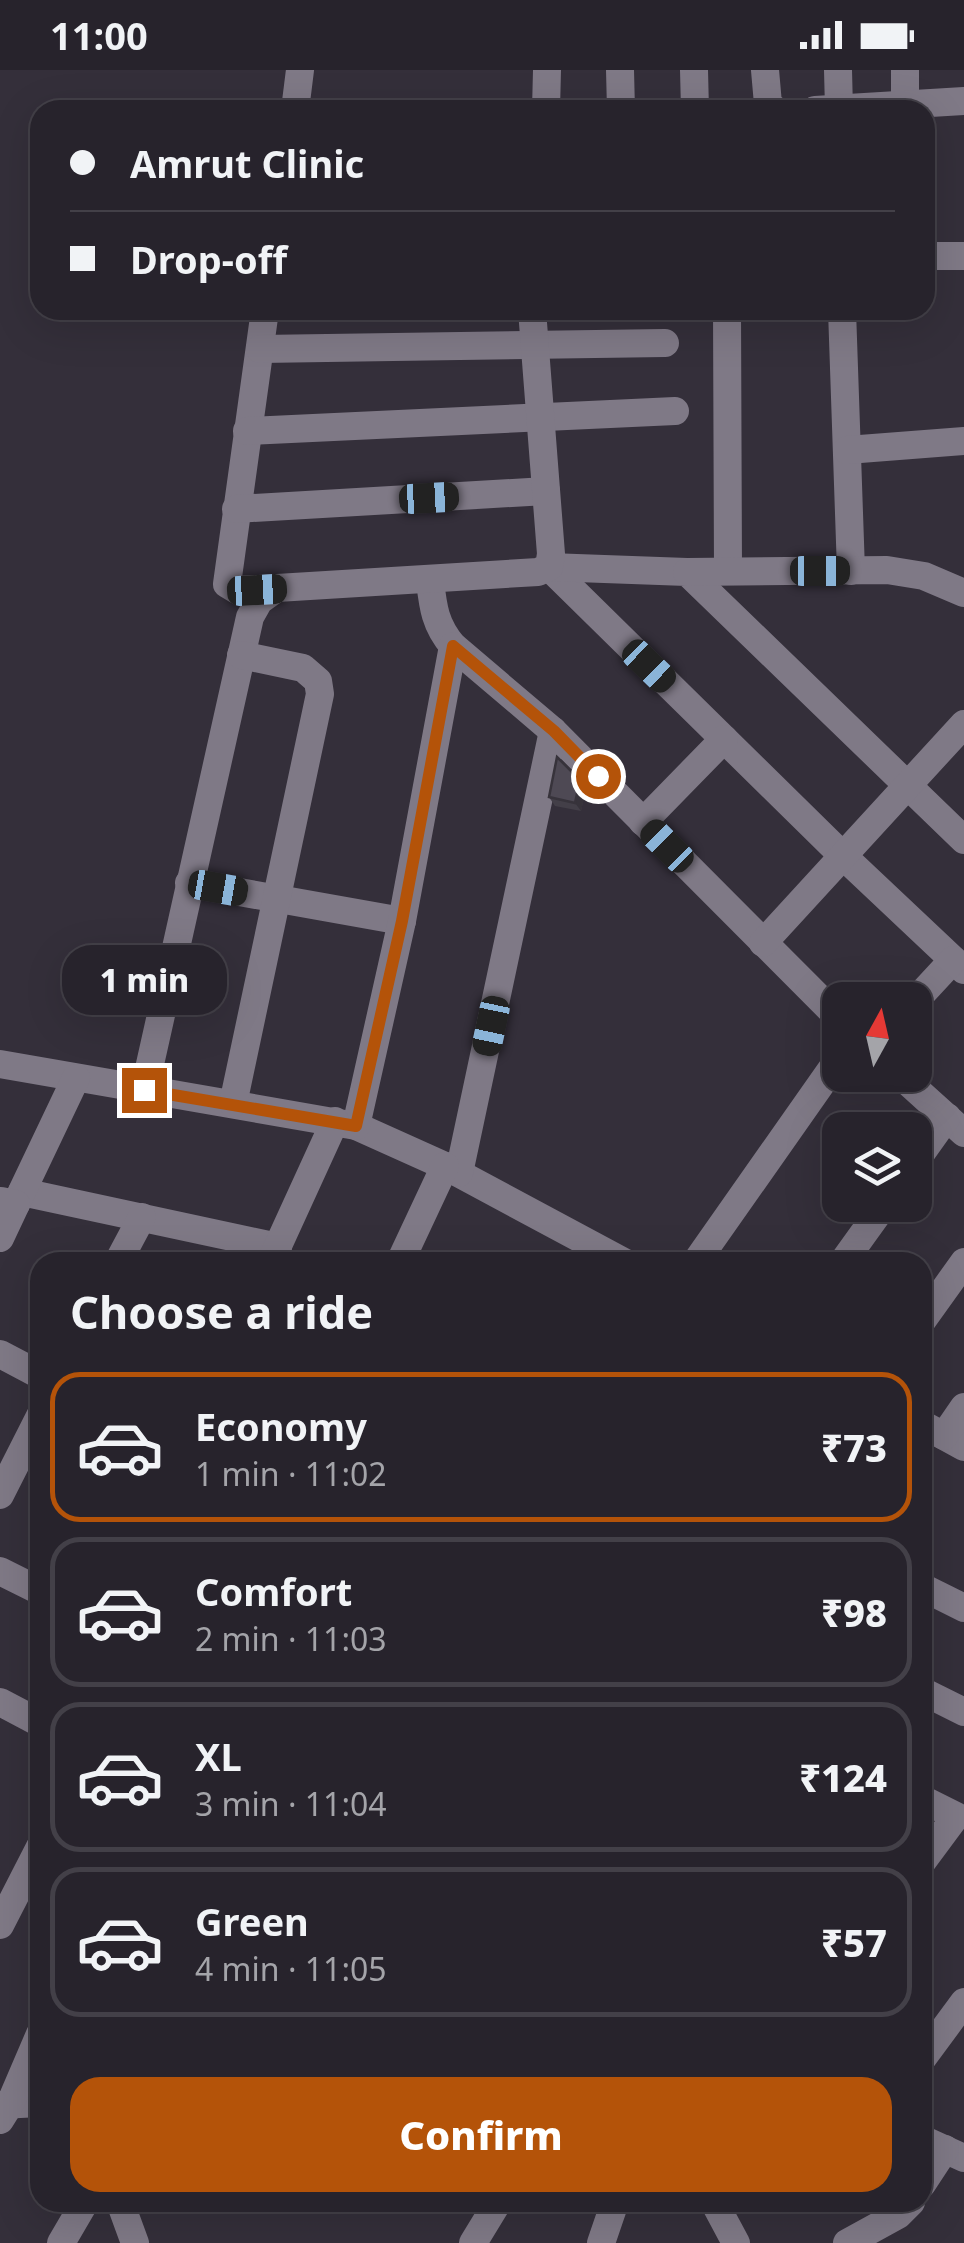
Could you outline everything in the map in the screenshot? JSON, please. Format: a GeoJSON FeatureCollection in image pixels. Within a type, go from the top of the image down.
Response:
{"type":"FeatureCollection","features":[{"type":"Feature","properties":{"kind":"street"},"geometry":{"type":"LineString","coordinates":[[296,100],[300,70]]}},
{"type":"Feature","properties":{"kind":"street"},"geometry":{"type":"LineString","coordinates":[[546,100],[548,70]]}},
{"type":"Feature","properties":{"kind":"street"},"geometry":{"type":"LineString","coordinates":[[620,70],[621,100]]}},
{"type":"Feature","properties":{"kind":"street"},"geometry":{"type":"LineString","coordinates":[[694,70],[695,100]]}},
{"type":"Feature","properties":{"kind":"street"},"geometry":{"type":"LineString","coordinates":[[765,70],[769,100]]}},
{"type":"Feature","properties":{"kind":"street"},"geometry":{"type":"LineString","coordinates":[[838,70],[852,100]]}},
{"type":"Feature","properties":{"kind":"street"},"geometry":{"type":"LineString","coordinates":[[905,70],[905,100]]}},
{"type":"Feature","properties":{"kind":"street"},"geometry":{"type":"LineString","coordinates":[[935,103],[964,101]]}},
{"type":"Feature","properties":{"kind":"street"},"geometry":{"type":"LineString","coordinates":[[935,256],[964,256]]}},
{"type":"Feature","properties":{"kind":"street"},"geometry":{"type":"LineString","coordinates":[[264,320],[227,584],[237,590],[430,580],[538,572],[549,567],[687,572],[906,572],[961,585]]}},
{"type":"Feature","properties":{"kind":"street"},"geometry":{"type":"LineString","coordinates":[[533,320],[549,567]]}},
{"type":"Feature","properties":{"kind":"street"},"geometry":{"type":"LineString","coordinates":[[727,320],[728,572]]}},
{"type":"Feature","properties":{"kind":"street"},"geometry":{"type":"LineString","coordinates":[[842,320],[851,570]]}},
{"type":"Feature","properties":{"kind":"street"},"geometry":{"type":"LineString","coordinates":[[260,349],[665,343]]}},
{"type":"Feature","properties":{"kind":"street"},"geometry":{"type":"LineString","coordinates":[[247,431],[675,410]]}},
{"type":"Feature","properties":{"kind":"street"},"geometry":{"type":"LineString","coordinates":[[847,450],[964,441]]}},
{"type":"Feature","properties":{"kind":"street"},"geometry":{"type":"LineString","coordinates":[[236,509],[546,491]]}},
{"type":"Feature","properties":{"kind":"street"},"geometry":{"type":"LineString","coordinates":[[549,567],[842,856],[959,965],[932,987]]}},
{"type":"Feature","properties":{"kind":"street"},"geometry":{"type":"LineString","coordinates":[[687,572],[964,840]]}},
{"type":"Feature","properties":{"kind":"street"},"geometry":{"type":"LineString","coordinates":[[430,580],[434,614],[440,631],[453,646],[554,731],[822,1002]]}},
{"type":"Feature","properties":{"kind":"street"},"geometry":{"type":"LineString","coordinates":[[144,1090],[250,617],[259,601],[278,588]]}},
{"type":"Feature","properties":{"kind":"street"},"geometry":{"type":"LineString","coordinates":[[276,1252],[345,1123],[402,921],[453,646]]}},
{"type":"Feature","properties":{"kind":"street"},"geometry":{"type":"LineString","coordinates":[[233,1104],[320,694],[318,680],[303,668],[241,655]]}},
{"type":"Feature","properties":{"kind":"street"},"geometry":{"type":"LineString","coordinates":[[762,943],[964,724]]}},
{"type":"Feature","properties":{"kind":"street"},"geometry":{"type":"LineString","coordinates":[[406,1252],[452,1170],[554,731]]}},
{"type":"Feature","properties":{"kind":"street"},"geometry":{"type":"LineString","coordinates":[[644,822],[724,740]]}},
{"type":"Feature","properties":{"kind":"street"},"geometry":{"type":"LineString","coordinates":[[189,883],[402,921]]}},
{"type":"Feature","properties":{"kind":"street"},"geometry":{"type":"LineString","coordinates":[[0,1064],[345,1123],[452,1170],[605,1252]]}},
{"type":"Feature","properties":{"kind":"street"},"geometry":{"type":"LineString","coordinates":[[0,1238],[13,1199],[76,1078]]}},
{"type":"Feature","properties":{"kind":"street"},"geometry":{"type":"LineString","coordinates":[[703,1252],[822,1084]]}},
{"type":"Feature","properties":{"kind":"street"},"geometry":{"type":"LineString","coordinates":[[919,1092],[956,1125],[932,1147]]}},
{"type":"Feature","properties":{"kind":"street"},"geometry":{"type":"LineString","coordinates":[[13,1199],[142,1216],[264,1252]]}},
{"type":"Feature","properties":{"kind":"street"},"geometry":{"type":"LineString","coordinates":[[123,1252],[142,1216]]}},
{"type":"Feature","properties":{"kind":"street"},"geometry":{"type":"LineString","coordinates":[[851,1252],[872,1222]]}},
{"type":"Feature","properties":{"kind":"street"},"geometry":{"type":"LineString","coordinates":[[932,1307],[964,1262]]}},
{"type":"Feature","properties":{"kind":"street"},"geometry":{"type":"LineString","coordinates":[[0,1354],[30,1370]]}},
{"type":"Feature","properties":{"kind":"street"},"geometry":{"type":"LineString","coordinates":[[943,1436],[964,1407]]}},
{"type":"Feature","properties":{"kind":"street"},"geometry":{"type":"LineString","coordinates":[[0,1495],[30,1436]]}},
{"type":"Feature","properties":{"kind":"street"},"geometry":{"type":"LineString","coordinates":[[0,1571],[30,1585]]}},
{"type":"Feature","properties":{"kind":"street"},"geometry":{"type":"LineString","coordinates":[[932,1592],[964,1608]]}},
{"type":"Feature","properties":{"kind":"street"},"geometry":{"type":"LineString","coordinates":[[932,1696],[964,1712]]}},
{"type":"Feature","properties":{"kind":"street"},"geometry":{"type":"LineString","coordinates":[[0,1702],[30,1718]]}},
{"type":"Feature","properties":{"kind":"street"},"geometry":{"type":"LineString","coordinates":[[932,1802],[960,1810],[932,1848]]}},
{"type":"Feature","properties":{"kind":"street"},"geometry":{"type":"LineString","coordinates":[[0,1924],[30,1866]]}},
{"type":"Feature","properties":{"kind":"street"},"geometry":{"type":"LineString","coordinates":[[932,2048],[959,2019]]}},
{"type":"Feature","properties":{"kind":"street"},"geometry":{"type":"LineString","coordinates":[[3,2110],[30,2055]]}},
{"type":"Feature","properties":{"kind":"street"},"geometry":{"type":"LineString","coordinates":[[3,2110],[30,2105]]}},
{"type":"Feature","properties":{"kind":"street"},"geometry":{"type":"LineString","coordinates":[[61,2243],[80,2212]]}},
{"type":"Feature","properties":{"kind":"street"},"geometry":{"type":"LineString","coordinates":[[124,2212],[135,2243]]}},
{"type":"Feature","properties":{"kind":"street"},"geometry":{"type":"LineString","coordinates":[[473,2243],[492,2212]]}},
{"type":"Feature","properties":{"kind":"street"},"geometry":{"type":"LineString","coordinates":[[602,2243],[612,2212]]}},
{"type":"Feature","properties":{"kind":"street"},"geometry":{"type":"LineString","coordinates":[[719,2212],[736,2243]]}},
{"type":"Feature","properties":{"kind":"street"},"geometry":{"type":"LineString","coordinates":[[846,2243],[902,2212]]}},
{"type":"Feature","properties":{"kind":"building"},"geometry":{"type":"Polygon","coordinates":[[[557,757],[580,780],[575,803],[549,797],[557,757]]]}},
{"type":"Feature","properties":{"kind":"route"},"geometry":{"type":"LineString","coordinates":[[144,1090],[356,1126],[402,921],[453,646],[554,731],[598,776]]}}]}
